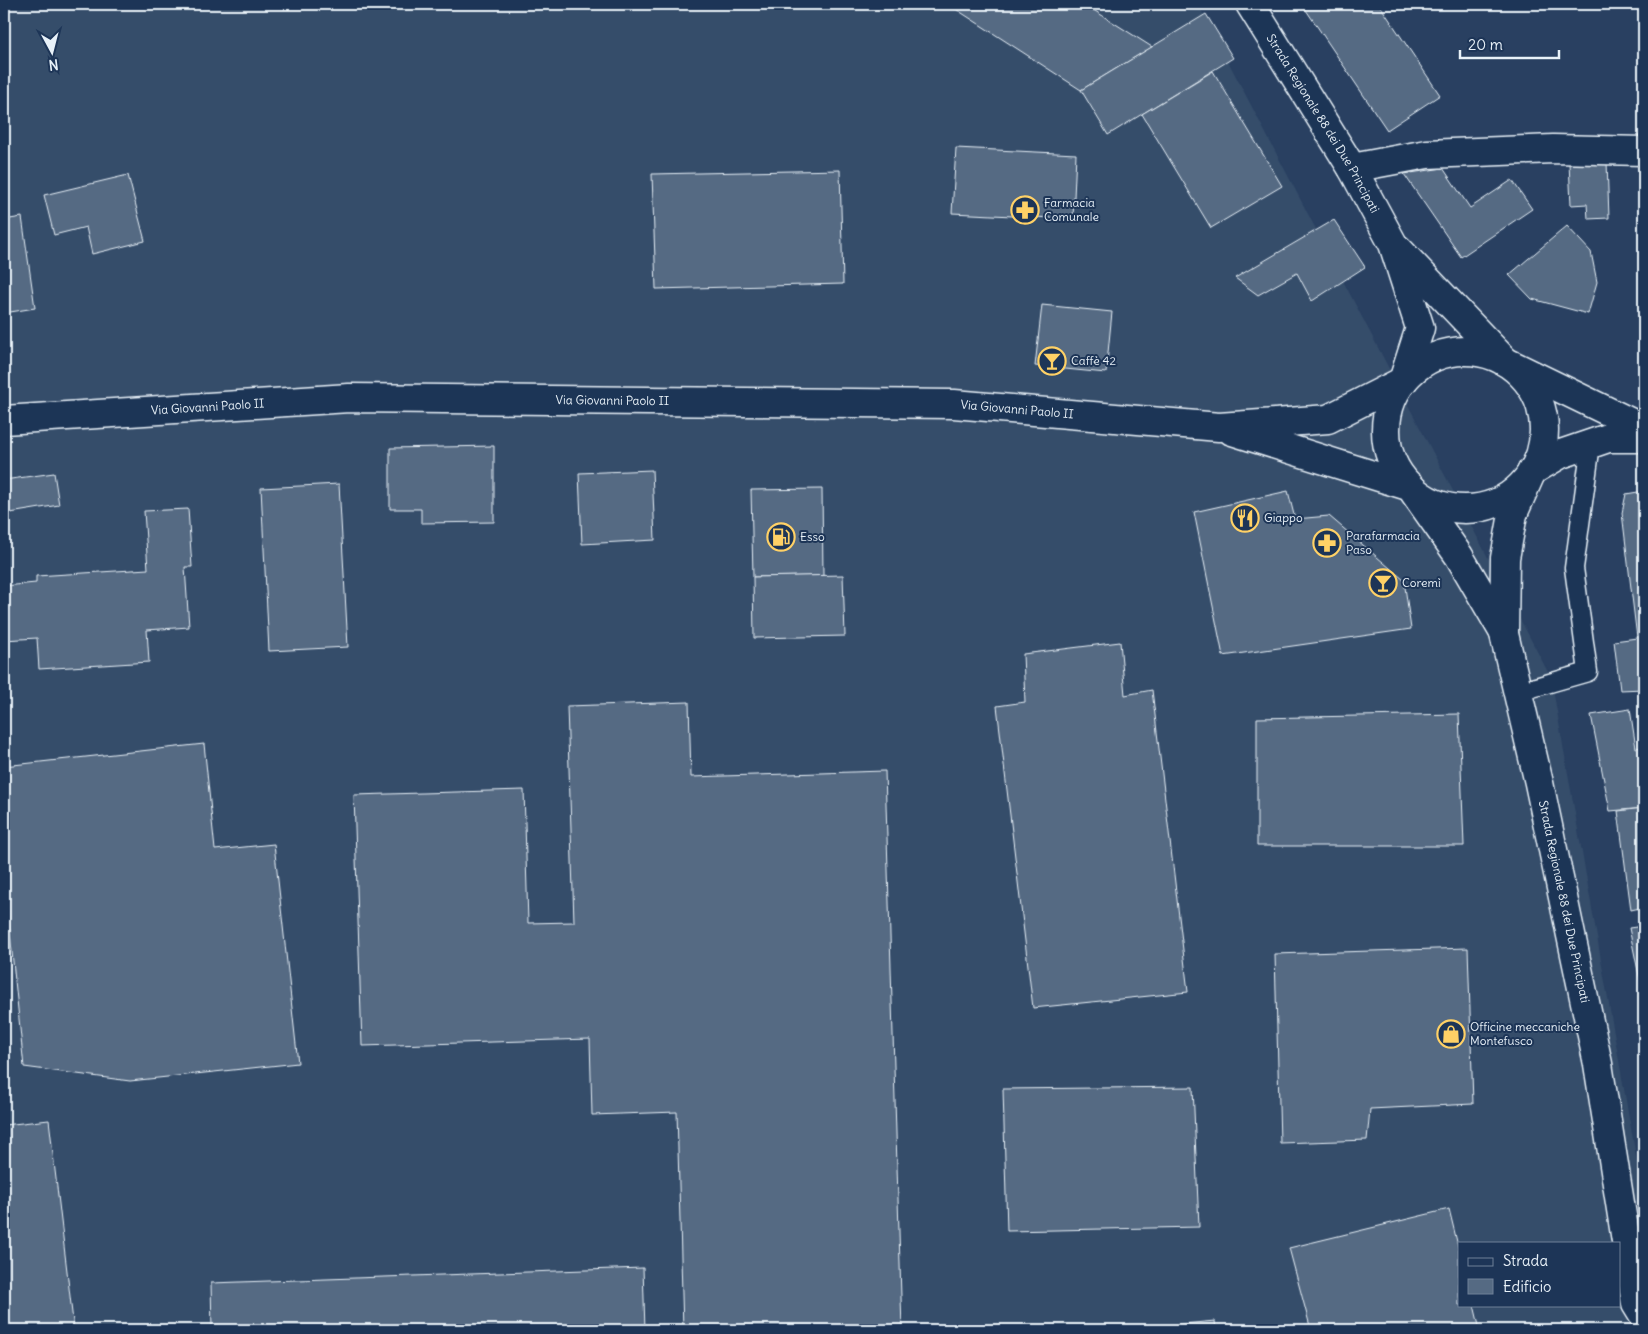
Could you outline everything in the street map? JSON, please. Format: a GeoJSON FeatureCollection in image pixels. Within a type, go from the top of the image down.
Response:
{"type":"FeatureCollection","features":[{"type":"Feature","properties":{"kind":"street","name":"Strada Regionale 88 dei Due Principati"},"geometry":{"type":"LineString","coordinates":[[1250,4],[1352,168],[1393,244],[1420,328],[1402,381],[1389,406],[1386,433],[1390,456],[1397,470],[1460,556],[1504,634]]}},
{"type":"Feature","properties":{"kind":"street"},"geometry":{"type":"LineString","coordinates":[[1352,168],[1427,154],[1553,149],[1644,151]]}},
{"type":"Feature","properties":{"kind":"street","name":"Strada Regionale 88 dei Due Principati"},"geometry":{"type":"LineString","coordinates":[[1393,244],[1504,360],[1527,379],[1542,411],[1543,444],[1513,514],[1505,558],[1504,634],[1598,1064],[1636,1304],[1644,1317]]}},
{"type":"Feature","properties":{"kind":"street","name":"Strada Regionale 88 dei Due Principati"},"geometry":{"type":"LineString","coordinates":[[1402,381],[1431,358],[1456,351],[1481,352],[1504,360]]}},
{"type":"Feature","properties":{"kind":"street"},"geometry":{"type":"LineString","coordinates":[[1504,360],[1644,429]]}},
{"type":"Feature","properties":{"kind":"street"},"geometry":{"type":"LineString","coordinates":[[1219,427],[1328,419],[1402,381]]}},
{"type":"Feature","properties":{"kind":"street","name":"Via Giovanni Paolo II"},"geometry":{"type":"LineString","coordinates":[[4,420],[349,398],[954,404],[1219,427]]}},
{"type":"Feature","properties":{"kind":"street"},"geometry":{"type":"LineString","coordinates":[[1219,427],[1410,487]]}},
{"type":"Feature","properties":{"kind":"street"},"geometry":{"type":"LineString","coordinates":[[1532,471],[1561,454],[1608,438],[1644,438]]}},
{"type":"Feature","properties":{"kind":"street","name":"Strada Regionale 88 dei Due Principati"},"geometry":{"type":"LineString","coordinates":[[1410,487],[1422,496],[1447,507],[1473,508],[1491,504],[1509,495],[1526,480],[1532,471]]}},
{"type":"Feature","properties":{"kind":"lane"},"geometry":{"type":"LineString","coordinates":[[1518,692],[1588,672],[1574,568],[1592,444]]}},
{"type":"Feature","properties":{"kind":"shaded area"},"geometry":{"type":"Polygon","coordinates":[[[4,4],[1198,4],[1551,678],[1644,1202],[1644,1330],[4,1330],[4,4]]]}},
{"type":"Feature","properties":{"kind":"building"},"geometry":{"type":"Polygon","coordinates":[[[948,4],[1084,4],[1152,47],[1081,90],[948,4]]]}},
{"type":"Feature","properties":{"kind":"building"},"geometry":{"type":"Polygon","coordinates":[[[1302,4],[1379,4],[1440,95],[1387,130],[1302,4]]]}},
{"type":"Feature","properties":{"kind":"building"},"geometry":{"type":"Polygon","coordinates":[[[1206,14],[1233,58],[1108,135],[1081,90],[1206,14]]]}},
{"type":"Feature","properties":{"kind":"building"},"geometry":{"type":"Polygon","coordinates":[[[1213,71],[1282,186],[1211,228],[1142,114],[1213,71]]]}},
{"type":"Feature","properties":{"kind":"building"},"geometry":{"type":"Polygon","coordinates":[[[956,148],[1076,154],[1073,219],[952,213],[956,148]]]}},
{"type":"Feature","properties":{"kind":"building"},"geometry":{"type":"Polygon","coordinates":[[[1607,162],[1609,218],[1588,219],[1587,204],[1571,205],[1569,163],[1607,162]]]}},
{"type":"Feature","properties":{"kind":"building"},"geometry":{"type":"Polygon","coordinates":[[[1443,168],[1470,208],[1512,180],[1532,209],[1461,257],[1404,174],[1443,168]]]}},
{"type":"Feature","properties":{"kind":"building"},"geometry":{"type":"Polygon","coordinates":[[[840,170],[843,284],[656,289],[652,174],[840,170]]]}},
{"type":"Feature","properties":{"kind":"building"},"geometry":{"type":"Polygon","coordinates":[[[128,175],[145,241],[92,254],[86,227],[54,235],[44,195],[128,175]]]}},
{"type":"Feature","properties":{"kind":"building"},"geometry":{"type":"Polygon","coordinates":[[[1641,183],[1644,183],[1644,245],[1642,245],[1641,183]]]}},
{"type":"Feature","properties":{"kind":"building"},"geometry":{"type":"Polygon","coordinates":[[[22,217],[35,308],[4,313],[4,220],[22,217]]]}},
{"type":"Feature","properties":{"kind":"building"},"geometry":{"type":"Polygon","coordinates":[[[1334,220],[1365,267],[1312,301],[1297,273],[1258,295],[1235,278],[1334,220]]]}},
{"type":"Feature","properties":{"kind":"building"},"geometry":{"type":"Polygon","coordinates":[[[1567,226],[1591,252],[1597,282],[1588,314],[1532,299],[1509,275],[1567,226]]]}},
{"type":"Feature","properties":{"kind":"building"},"geometry":{"type":"Polygon","coordinates":[[[1042,305],[1112,312],[1106,373],[1035,366],[1042,305]]]}},
{"type":"Feature","properties":{"kind":"building"},"geometry":{"type":"Polygon","coordinates":[[[494,446],[494,522],[421,523],[421,509],[390,509],[390,448],[494,446]]]}},
{"type":"Feature","properties":{"kind":"building"},"geometry":{"type":"Polygon","coordinates":[[[652,470],[655,540],[582,544],[579,473],[652,470]]]}},
{"type":"Feature","properties":{"kind":"building"},"geometry":{"type":"Polygon","coordinates":[[[54,473],[59,505],[4,514],[4,480],[54,473]]]}},
{"type":"Feature","properties":{"kind":"building"},"geometry":{"type":"Polygon","coordinates":[[[339,484],[348,647],[269,651],[261,488],[339,484]]]}},
{"type":"Feature","properties":{"kind":"building"},"geometry":{"type":"Polygon","coordinates":[[[822,489],[823,576],[753,577],[751,490],[822,489]]]}},
{"type":"Feature","properties":{"kind":"building"},"geometry":{"type":"Polygon","coordinates":[[[1288,491],[1295,519],[1329,516],[1404,580],[1411,629],[1223,656],[1194,512],[1288,491]]]}},
{"type":"Feature","properties":{"kind":"building"},"geometry":{"type":"Polygon","coordinates":[[[1644,491],[1644,689],[1620,690],[1614,641],[1637,638],[1622,513],[1626,494],[1644,491]]]}},
{"type":"Feature","properties":{"kind":"building"},"geometry":{"type":"Polygon","coordinates":[[[188,509],[192,567],[185,567],[189,627],[147,630],[149,662],[39,669],[37,638],[4,640],[4,586],[36,583],[36,576],[148,569],[144,511],[188,509]]]}},
{"type":"Feature","properties":{"kind":"building"},"geometry":{"type":"Polygon","coordinates":[[[843,575],[845,636],[754,638],[753,577],[843,575]]]}},
{"type":"Feature","properties":{"kind":"building"},"geometry":{"type":"Polygon","coordinates":[[[1120,642],[1125,695],[1152,690],[1188,992],[1033,1008],[997,706],[1025,702],[1023,654],[1120,642]]]}},
{"type":"Feature","properties":{"kind":"building"},"geometry":{"type":"Polygon","coordinates":[[[689,702],[691,777],[885,771],[902,1330],[683,1330],[677,1112],[592,1115],[590,1039],[362,1046],[354,795],[524,790],[528,923],[574,922],[567,706],[689,702]]]}},
{"type":"Feature","properties":{"kind":"building"},"geometry":{"type":"Polygon","coordinates":[[[1630,709],[1636,748],[1644,746],[1644,808],[1610,811],[1591,715],[1630,709]]]}},
{"type":"Feature","properties":{"kind":"building"},"geometry":{"type":"Polygon","coordinates":[[[1459,714],[1464,846],[1257,846],[1257,718],[1459,714]]]}},
{"type":"Feature","properties":{"kind":"building"},"geometry":{"type":"Polygon","coordinates":[[[204,744],[215,850],[274,844],[298,1063],[130,1081],[24,1067],[4,875],[4,766],[204,744]]]}},
{"type":"Feature","properties":{"kind":"building"},"geometry":{"type":"Polygon","coordinates":[[[1644,808],[1644,907],[1631,910],[1618,811],[1644,808]]]}},
{"type":"Feature","properties":{"kind":"building"},"geometry":{"type":"Polygon","coordinates":[[[1644,926],[1644,990],[1642,990],[1629,928],[1644,926]]]}},
{"type":"Feature","properties":{"kind":"building"},"geometry":{"type":"Polygon","coordinates":[[[1468,948],[1473,1104],[1370,1109],[1367,1140],[1280,1143],[1275,954],[1468,948]]]}},
{"type":"Feature","properties":{"kind":"building"},"geometry":{"type":"Polygon","coordinates":[[[1193,1087],[1199,1227],[1007,1231],[1003,1089],[1193,1087]]]}},
{"type":"Feature","properties":{"kind":"building"},"geometry":{"type":"Polygon","coordinates":[[[49,1120],[74,1330],[4,1330],[4,1125],[49,1120]]]}},
{"type":"Feature","properties":{"kind":"building"},"geometry":{"type":"Polygon","coordinates":[[[1449,1209],[1458,1246],[1458,1306],[1474,1306],[1480,1330],[1311,1330],[1289,1248],[1449,1209]]]}},
{"type":"Feature","properties":{"kind":"building"},"geometry":{"type":"Polygon","coordinates":[[[643,1268],[645,1330],[212,1330],[211,1283],[643,1268]]]}},
{"type":"Feature","properties":{"kind":"building"},"geometry":{"type":"Polygon","coordinates":[[[1215,1321],[1216,1330],[1120,1330],[1215,1321]]]}},
{"type":"Feature","properties":{"kind":"place","name":"Farmacia Comunale"},"geometry":{"type":"Point","coordinates":[1025,210]}},
{"type":"Feature","properties":{"kind":"place","name":"Caffè 42"},"geometry":{"type":"Point","coordinates":[1052,361]}},
{"type":"Feature","properties":{"kind":"place","name":"Giappo"},"geometry":{"type":"Point","coordinates":[1245,518]}},
{"type":"Feature","properties":{"kind":"place","name":"Esso"},"geometry":{"type":"Point","coordinates":[781,537]}},
{"type":"Feature","properties":{"kind":"place","name":"Parafarmacia Paso"},"geometry":{"type":"Point","coordinates":[1327,543]}},
{"type":"Feature","properties":{"kind":"place","name":"Coremì"},"geometry":{"type":"Point","coordinates":[1383,583]}},
{"type":"Feature","properties":{"kind":"place","name":"Officine meccaniche Montefusco"},"geometry":{"type":"Point","coordinates":[1451,1034]}}]}
